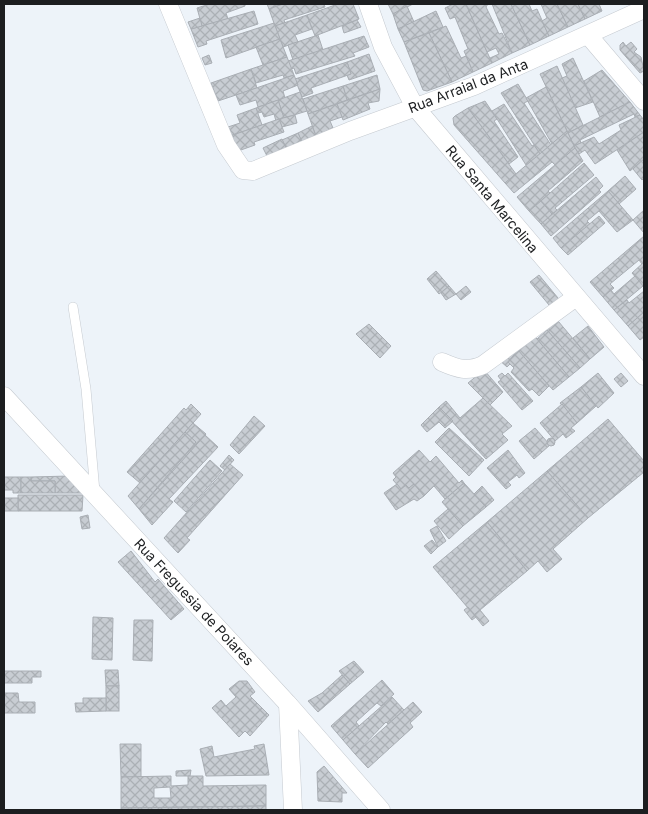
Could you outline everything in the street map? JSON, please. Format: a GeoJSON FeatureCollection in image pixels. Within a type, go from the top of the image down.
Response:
{"type":"FeatureCollection","features":[{"type":"Feature","properties":{"kind":"street","name":"Rua Arraial da Anta"},"geometry":{"type":"LineString","coordinates":[[168,4],[198,79],[235,160],[243,170],[253,171],[415,107],[482,83],[644,9]]}},
{"type":"Feature","properties":{"kind":"street","name":"Rua Santa Marcelina"},"geometry":{"type":"LineString","coordinates":[[368,4],[384,47],[415,107],[644,376]]}},
{"type":"Feature","properties":{"kind":"street"},"geometry":{"type":"LineString","coordinates":[[588,35],[644,101]]}},
{"type":"Feature","properties":{"kind":"street"},"geometry":{"type":"LineString","coordinates":[[442,362],[458,369],[471,370],[483,365],[576,297]]}},
{"type":"Feature","properties":{"kind":"street","name":"Rua Freguesia de Poiares"},"geometry":{"type":"LineString","coordinates":[[4,396],[288,704],[381,810]]}},
{"type":"Feature","properties":{"kind":"street"},"geometry":{"type":"LineString","coordinates":[[288,704],[293,810]]}},
{"type":"Feature","properties":{"kind":"lane"},"geometry":{"type":"LineString","coordinates":[[74,307],[86,389],[96,494]]}},
{"type":"Feature","properties":{"kind":"building"},"geometry":{"type":"Polygon","coordinates":[[[210,4],[245,4],[245,6],[226,13],[228,19],[202,26],[197,8],[210,4]]]}},
{"type":"Feature","properties":{"kind":"building"},"geometry":{"type":"Polygon","coordinates":[[[267,4],[283,4],[269,9],[267,4]]]}},
{"type":"Feature","properties":{"kind":"building"},"geometry":{"type":"Polygon","coordinates":[[[283,4],[324,4],[325,7],[284,20],[285,23],[275,26],[269,9],[283,4]]]}},
{"type":"Feature","properties":{"kind":"building"},"geometry":{"type":"Polygon","coordinates":[[[338,4],[353,4],[359,19],[315,36],[307,15],[338,4]]]}},
{"type":"Feature","properties":{"kind":"building"},"geometry":{"type":"Polygon","coordinates":[[[388,4],[413,4],[393,14],[388,4]]]}},
{"type":"Feature","properties":{"kind":"building"},"geometry":{"type":"Polygon","coordinates":[[[453,4],[466,4],[492,63],[473,72],[464,51],[468,49],[455,17],[450,19],[445,8],[453,4]]]}},
{"type":"Feature","properties":{"kind":"building"},"geometry":{"type":"Polygon","coordinates":[[[466,4],[488,4],[486,7],[499,34],[502,33],[512,53],[492,63],[490,58],[499,54],[496,48],[487,52],[466,4]]]}},
{"type":"Feature","properties":{"kind":"building"},"geometry":{"type":"Polygon","coordinates":[[[492,4],[511,4],[530,45],[512,53],[492,4]]]}},
{"type":"Feature","properties":{"kind":"building"},"geometry":{"type":"Polygon","coordinates":[[[511,4],[529,4],[532,11],[537,9],[549,36],[530,45],[511,4]]]}},
{"type":"Feature","properties":{"kind":"building"},"geometry":{"type":"Polygon","coordinates":[[[541,4],[557,4],[568,27],[549,36],[542,21],[547,18],[541,4]]]}},
{"type":"Feature","properties":{"kind":"building"},"geometry":{"type":"Polygon","coordinates":[[[557,4],[578,4],[585,19],[568,27],[557,4]]]}},
{"type":"Feature","properties":{"kind":"building"},"geometry":{"type":"Polygon","coordinates":[[[578,4],[599,4],[602,11],[585,19],[578,4]]]}},
{"type":"Feature","properties":{"kind":"building"},"geometry":{"type":"Polygon","coordinates":[[[407,6],[414,22],[398,29],[393,14],[407,6]]]}},
{"type":"Feature","properties":{"kind":"building"},"geometry":{"type":"Polygon","coordinates":[[[254,11],[258,24],[206,41],[207,44],[198,47],[191,29],[254,11]]]}},
{"type":"Feature","properties":{"kind":"building"},"geometry":{"type":"Polygon","coordinates":[[[436,11],[443,27],[404,42],[398,29],[436,11]]]}},
{"type":"Feature","properties":{"kind":"building"},"geometry":{"type":"Polygon","coordinates":[[[307,15],[312,29],[295,35],[298,42],[283,47],[275,26],[307,15]]]}},
{"type":"Feature","properties":{"kind":"building"},"geometry":{"type":"Polygon","coordinates":[[[200,18],[202,26],[191,29],[188,22],[200,18]]]}},
{"type":"Feature","properties":{"kind":"building"},"geometry":{"type":"Polygon","coordinates":[[[357,20],[361,27],[344,33],[342,26],[357,20]]]}},
{"type":"Feature","properties":{"kind":"building"},"geometry":{"type":"Polygon","coordinates":[[[274,23],[280,39],[226,58],[221,40],[274,23]]]}},
{"type":"Feature","properties":{"kind":"building"},"geometry":{"type":"Polygon","coordinates":[[[446,26],[461,58],[466,56],[473,72],[452,82],[429,33],[446,26]]]}},
{"type":"Feature","properties":{"kind":"building"},"geometry":{"type":"Polygon","coordinates":[[[429,33],[452,82],[427,91],[423,90],[404,42],[429,33]]]}},
{"type":"Feature","properties":{"kind":"building"},"geometry":{"type":"Polygon","coordinates":[[[318,35],[323,50],[293,60],[288,45],[318,35]]]}},
{"type":"Feature","properties":{"kind":"building"},"geometry":{"type":"Polygon","coordinates":[[[364,36],[369,47],[353,53],[355,56],[296,74],[294,68],[291,69],[288,61],[364,36]]]}},
{"type":"Feature","properties":{"kind":"building"},"geometry":{"type":"Polygon","coordinates":[[[280,39],[287,57],[263,65],[256,47],[280,39]]]}},
{"type":"Feature","properties":{"kind":"building"},"geometry":{"type":"Polygon","coordinates":[[[623,42],[626,46],[631,42],[637,49],[634,52],[641,57],[644,71],[640,73],[620,50],[620,45],[623,42]]]}},
{"type":"Feature","properties":{"kind":"building"},"geometry":{"type":"Polygon","coordinates":[[[369,54],[375,71],[349,80],[347,75],[351,74],[347,62],[369,54]]]}},
{"type":"Feature","properties":{"kind":"building"},"geometry":{"type":"Polygon","coordinates":[[[209,55],[212,63],[205,65],[202,58],[209,55]]]}},
{"type":"Feature","properties":{"kind":"building"},"geometry":{"type":"Polygon","coordinates":[[[287,57],[294,75],[284,78],[283,75],[256,83],[251,69],[287,57]]]}},
{"type":"Feature","properties":{"kind":"building"},"geometry":{"type":"Polygon","coordinates":[[[573,58],[593,102],[575,108],[562,78],[567,76],[562,64],[573,58]]]}},
{"type":"Feature","properties":{"kind":"building"},"geometry":{"type":"Polygon","coordinates":[[[347,62],[351,74],[311,88],[313,93],[302,97],[295,79],[347,62]]]}},
{"type":"Feature","properties":{"kind":"building"},"geometry":{"type":"Polygon","coordinates":[[[557,66],[583,125],[568,133],[540,74],[557,66]]]}},
{"type":"Feature","properties":{"kind":"building"},"geometry":{"type":"Polygon","coordinates":[[[251,69],[257,88],[218,101],[211,83],[251,69]]]}},
{"type":"Feature","properties":{"kind":"building"},"geometry":{"type":"Polygon","coordinates":[[[602,70],[630,102],[600,117],[584,81],[602,70]]]}},
{"type":"Feature","properties":{"kind":"building"},"geometry":{"type":"Polygon","coordinates":[[[294,75],[298,85],[283,91],[285,98],[258,107],[256,100],[240,105],[236,95],[294,75]]]}},
{"type":"Feature","properties":{"kind":"building"},"geometry":{"type":"Polygon","coordinates":[[[377,75],[380,89],[347,100],[343,86],[377,75]]]}},
{"type":"Feature","properties":{"kind":"building"},"geometry":{"type":"Polygon","coordinates":[[[518,84],[528,101],[524,103],[551,145],[540,154],[501,93],[518,84]]]}},
{"type":"Feature","properties":{"kind":"building"},"geometry":{"type":"Polygon","coordinates":[[[343,86],[347,100],[308,114],[303,99],[343,86]]]}},
{"type":"Feature","properties":{"kind":"building"},"geometry":{"type":"Polygon","coordinates":[[[546,87],[567,131],[552,144],[526,98],[546,87]]]}},
{"type":"Feature","properties":{"kind":"building"},"geometry":{"type":"Polygon","coordinates":[[[380,89],[379,101],[368,103],[370,109],[343,120],[337,104],[380,89]]]}},
{"type":"Feature","properties":{"kind":"building"},"geometry":{"type":"Polygon","coordinates":[[[300,92],[307,111],[284,118],[278,100],[300,92]]]}},
{"type":"Feature","properties":{"kind":"building"},"geometry":{"type":"Polygon","coordinates":[[[278,100],[284,118],[276,121],[274,114],[264,117],[262,112],[258,113],[256,108],[278,100]]]}},
{"type":"Feature","properties":{"kind":"building"},"geometry":{"type":"Polygon","coordinates":[[[485,101],[497,119],[494,121],[518,157],[509,164],[468,108],[485,101]]]}},
{"type":"Feature","properties":{"kind":"building"},"geometry":{"type":"Polygon","coordinates":[[[630,102],[640,115],[635,117],[634,114],[580,140],[581,143],[574,146],[568,133],[630,102]]]}},
{"type":"Feature","properties":{"kind":"building"},"geometry":{"type":"Polygon","coordinates":[[[337,104],[342,117],[330,121],[333,128],[316,136],[308,114],[337,104]]]}},
{"type":"Feature","properties":{"kind":"building"},"geometry":{"type":"Polygon","coordinates":[[[504,104],[532,146],[534,145],[540,154],[526,165],[492,111],[504,104]]]}},
{"type":"Feature","properties":{"kind":"building"},"geometry":{"type":"Polygon","coordinates":[[[256,108],[262,125],[230,136],[228,127],[240,123],[237,115],[256,108]]]}},
{"type":"Feature","properties":{"kind":"building"},"geometry":{"type":"Polygon","coordinates":[[[468,108],[516,174],[505,183],[454,125],[453,118],[468,108]]]}},
{"type":"Feature","properties":{"kind":"building"},"geometry":{"type":"Polygon","coordinates":[[[295,115],[297,123],[282,127],[279,119],[295,115]]]}},
{"type":"Feature","properties":{"kind":"building"},"geometry":{"type":"Polygon","coordinates":[[[640,115],[644,120],[644,132],[595,164],[585,150],[579,154],[574,146],[594,137],[599,144],[621,130],[619,125],[640,115]]]}},
{"type":"Feature","properties":{"kind":"building"},"geometry":{"type":"Polygon","coordinates":[[[279,119],[284,132],[254,142],[255,145],[238,151],[230,136],[279,119]]]}},
{"type":"Feature","properties":{"kind":"building"},"geometry":{"type":"Polygon","coordinates":[[[312,126],[316,136],[302,142],[298,133],[312,126]]]}},
{"type":"Feature","properties":{"kind":"building"},"geometry":{"type":"Polygon","coordinates":[[[567,131],[575,148],[555,165],[552,162],[514,193],[505,183],[567,131]]]}},
{"type":"Feature","properties":{"kind":"building"},"geometry":{"type":"Polygon","coordinates":[[[644,132],[644,159],[630,171],[617,150],[644,132]]]}},
{"type":"Feature","properties":{"kind":"building"},"geometry":{"type":"Polygon","coordinates":[[[298,133],[302,142],[287,150],[282,140],[298,133]]]}},
{"type":"Feature","properties":{"kind":"building"},"geometry":{"type":"Polygon","coordinates":[[[282,139],[287,150],[268,158],[263,148],[282,139]]]}},
{"type":"Feature","properties":{"kind":"building"},"geometry":{"type":"Polygon","coordinates":[[[575,148],[583,161],[548,191],[550,193],[529,211],[517,197],[575,148]]]}},
{"type":"Feature","properties":{"kind":"building"},"geometry":{"type":"Polygon","coordinates":[[[644,159],[644,178],[642,180],[633,169],[644,159]]]}},
{"type":"Feature","properties":{"kind":"building"},"geometry":{"type":"Polygon","coordinates":[[[584,163],[594,175],[555,208],[557,210],[552,214],[541,201],[584,163]]]}},
{"type":"Feature","properties":{"kind":"building"},"geometry":{"type":"Polygon","coordinates":[[[625,176],[636,189],[619,204],[608,191],[625,176]]]}},
{"type":"Feature","properties":{"kind":"building"},"geometry":{"type":"Polygon","coordinates":[[[596,177],[603,186],[599,190],[601,192],[551,236],[541,224],[596,177]]]}},
{"type":"Feature","properties":{"kind":"building"},"geometry":{"type":"Polygon","coordinates":[[[608,191],[633,220],[617,232],[599,211],[587,221],[590,224],[561,248],[553,238],[608,191]]]}},
{"type":"Feature","properties":{"kind":"building"},"geometry":{"type":"Polygon","coordinates":[[[541,201],[552,214],[541,224],[529,211],[541,201]]]}},
{"type":"Feature","properties":{"kind":"building"},"geometry":{"type":"Polygon","coordinates":[[[644,210],[644,233],[633,220],[644,210]]]}},
{"type":"Feature","properties":{"kind":"building"},"geometry":{"type":"Polygon","coordinates":[[[599,216],[605,223],[568,255],[561,248],[599,216]]]}},
{"type":"Feature","properties":{"kind":"building"},"geometry":{"type":"Polygon","coordinates":[[[644,236],[644,262],[642,264],[639,260],[610,284],[614,288],[603,297],[590,282],[644,236]]]}},
{"type":"Feature","properties":{"kind":"building"},"geometry":{"type":"Polygon","coordinates":[[[644,262],[644,286],[643,286],[632,273],[644,262]]]}},
{"type":"Feature","properties":{"kind":"building"},"geometry":{"type":"Polygon","coordinates":[[[436,271],[449,286],[439,294],[427,279],[436,271]]]}},
{"type":"Feature","properties":{"kind":"building"},"geometry":{"type":"Polygon","coordinates":[[[539,275],[563,304],[554,311],[530,282],[539,275]]]}},
{"type":"Feature","properties":{"kind":"building"},"geometry":{"type":"Polygon","coordinates":[[[635,276],[643,286],[614,310],[603,297],[611,290],[614,294],[635,276]]]}},
{"type":"Feature","properties":{"kind":"building"},"geometry":{"type":"Polygon","coordinates":[[[449,286],[456,294],[446,300],[441,293],[449,286]]]}},
{"type":"Feature","properties":{"kind":"building"},"geometry":{"type":"Polygon","coordinates":[[[466,286],[471,292],[461,300],[456,294],[466,286]]]}},
{"type":"Feature","properties":{"kind":"building"},"geometry":{"type":"Polygon","coordinates":[[[644,291],[644,312],[628,326],[614,310],[627,300],[629,303],[644,291]]]}},
{"type":"Feature","properties":{"kind":"building"},"geometry":{"type":"Polygon","coordinates":[[[644,312],[644,337],[640,340],[628,326],[644,312]]]}},
{"type":"Feature","properties":{"kind":"building"},"geometry":{"type":"Polygon","coordinates":[[[553,315],[590,359],[580,368],[542,324],[553,315]]]}},
{"type":"Feature","properties":{"kind":"building"},"geometry":{"type":"Polygon","coordinates":[[[369,324],[391,346],[380,358],[356,334],[369,324]]]}},
{"type":"Feature","properties":{"kind":"building"},"geometry":{"type":"Polygon","coordinates":[[[588,326],[604,347],[590,359],[573,338],[588,326]]]}},
{"type":"Feature","properties":{"kind":"building"},"geometry":{"type":"Polygon","coordinates":[[[547,330],[580,368],[569,377],[537,339],[547,330]]]}},
{"type":"Feature","properties":{"kind":"building"},"geometry":{"type":"Polygon","coordinates":[[[531,332],[569,377],[553,390],[514,346],[531,332]]]}},
{"type":"Feature","properties":{"kind":"building"},"geometry":{"type":"Polygon","coordinates":[[[511,348],[517,354],[508,362],[510,364],[507,367],[498,359],[511,348]]]}},
{"type":"Feature","properties":{"kind":"building"},"geometry":{"type":"Polygon","coordinates":[[[518,350],[549,386],[539,396],[532,389],[529,391],[511,372],[514,368],[508,362],[518,350]]]}},
{"type":"Feature","properties":{"kind":"building"},"geometry":{"type":"Polygon","coordinates":[[[484,370],[503,392],[490,405],[468,383],[484,370]]]}},
{"type":"Feature","properties":{"kind":"building"},"geometry":{"type":"Polygon","coordinates":[[[502,373],[505,376],[508,373],[533,401],[522,410],[498,382],[501,380],[498,376],[502,373]]]}},
{"type":"Feature","properties":{"kind":"building"},"geometry":{"type":"Polygon","coordinates":[[[598,373],[614,393],[598,408],[581,387],[598,373]]]}},
{"type":"Feature","properties":{"kind":"building"},"geometry":{"type":"Polygon","coordinates":[[[621,373],[628,381],[621,387],[614,379],[621,373]]]}},
{"type":"Feature","properties":{"kind":"building"},"geometry":{"type":"Polygon","coordinates":[[[581,387],[596,406],[577,423],[560,403],[581,387]]]}},
{"type":"Feature","properties":{"kind":"building"},"geometry":{"type":"Polygon","coordinates":[[[483,398],[512,426],[502,434],[508,440],[486,459],[439,407],[446,401],[460,418],[483,398]]]}},
{"type":"Feature","properties":{"kind":"building"},"geometry":{"type":"Polygon","coordinates":[[[191,404],[201,414],[140,483],[127,472],[184,408],[186,410],[191,404]]]}},
{"type":"Feature","properties":{"kind":"building"},"geometry":{"type":"Polygon","coordinates":[[[562,404],[577,423],[571,428],[575,431],[566,438],[563,434],[555,441],[540,423],[562,404]]]}},
{"type":"Feature","properties":{"kind":"building"},"geometry":{"type":"Polygon","coordinates":[[[439,407],[453,421],[445,428],[439,422],[427,432],[421,425],[439,407]]]}},
{"type":"Feature","properties":{"kind":"building"},"geometry":{"type":"Polygon","coordinates":[[[254,416],[265,426],[239,454],[230,445],[254,416]]]}},
{"type":"Feature","properties":{"kind":"building"},"geometry":{"type":"Polygon","coordinates":[[[608,419],[644,461],[644,472],[588,518],[547,471],[608,419]]]}},
{"type":"Feature","properties":{"kind":"building"},"geometry":{"type":"Polygon","coordinates":[[[193,423],[206,434],[157,490],[155,488],[196,442],[185,432],[193,423]]]}},
{"type":"Feature","properties":{"kind":"building"},"geometry":{"type":"Polygon","coordinates":[[[449,428],[484,460],[469,476],[435,442],[449,428]]]}},
{"type":"Feature","properties":{"kind":"building"},"geometry":{"type":"Polygon","coordinates":[[[535,428],[550,445],[534,459],[519,441],[535,428]]]}},
{"type":"Feature","properties":{"kind":"building"},"geometry":{"type":"Polygon","coordinates":[[[185,432],[196,442],[139,509],[128,496],[185,432]]]}},
{"type":"Feature","properties":{"kind":"building"},"geometry":{"type":"Polygon","coordinates":[[[205,435],[218,447],[169,499],[173,502],[152,525],[139,509],[205,435]]]}},
{"type":"Feature","properties":{"kind":"building"},"geometry":{"type":"Polygon","coordinates":[[[551,438],[555,442],[551,446],[547,442],[551,438]]]}},
{"type":"Feature","properties":{"kind":"building"},"geometry":{"type":"Polygon","coordinates":[[[419,450],[430,462],[436,456],[459,483],[462,480],[464,483],[445,499],[434,486],[424,496],[414,484],[409,488],[406,485],[401,489],[393,480],[396,477],[393,473],[419,450]]]}},
{"type":"Feature","properties":{"kind":"building"},"geometry":{"type":"Polygon","coordinates":[[[508,450],[525,473],[519,478],[517,475],[508,482],[511,485],[506,489],[487,468],[508,450]]]}},
{"type":"Feature","properties":{"kind":"building"},"geometry":{"type":"Polygon","coordinates":[[[229,455],[234,460],[225,470],[220,466],[229,455]]]}},
{"type":"Feature","properties":{"kind":"building"},"geometry":{"type":"Polygon","coordinates":[[[210,460],[222,471],[186,512],[174,501],[210,460]]]}},
{"type":"Feature","properties":{"kind":"building"},"geometry":{"type":"Polygon","coordinates":[[[230,464],[243,475],[187,538],[190,540],[178,553],[164,538],[230,464]]]}},
{"type":"Feature","properties":{"kind":"building"},"geometry":{"type":"Polygon","coordinates":[[[547,471],[588,518],[553,549],[562,559],[547,572],[538,561],[527,571],[487,522],[547,471]]]}},
{"type":"Feature","properties":{"kind":"building"},"geometry":{"type":"Polygon","coordinates":[[[70,476],[83,493],[55,493],[55,481],[31,481],[31,477],[70,476]]]}},
{"type":"Feature","properties":{"kind":"building"},"geometry":{"type":"Polygon","coordinates":[[[4,477],[21,477],[21,493],[13,493],[13,490],[4,490],[4,477]]]}},
{"type":"Feature","properties":{"kind":"building"},"geometry":{"type":"Polygon","coordinates":[[[21,477],[31,477],[31,481],[55,481],[55,493],[21,493],[21,477]]]}},
{"type":"Feature","properties":{"kind":"building"},"geometry":{"type":"Polygon","coordinates":[[[464,483],[486,507],[463,526],[442,502],[464,483]]]}},
{"type":"Feature","properties":{"kind":"building"},"geometry":{"type":"Polygon","coordinates":[[[397,484],[401,489],[406,485],[409,488],[414,484],[424,496],[417,501],[414,499],[396,510],[384,493],[397,484]]]}},
{"type":"Feature","properties":{"kind":"building"},"geometry":{"type":"Polygon","coordinates":[[[482,486],[494,500],[486,507],[474,494],[482,486]]]}},
{"type":"Feature","properties":{"kind":"building"},"geometry":{"type":"Polygon","coordinates":[[[18,495],[83,495],[82,511],[18,511],[18,495]]]}},
{"type":"Feature","properties":{"kind":"building"},"geometry":{"type":"Polygon","coordinates":[[[4,498],[18,498],[18,511],[4,511],[4,498]]]}},
{"type":"Feature","properties":{"kind":"building"},"geometry":{"type":"Polygon","coordinates":[[[448,509],[463,526],[449,539],[434,521],[448,509]]]}},
{"type":"Feature","properties":{"kind":"building"},"geometry":{"type":"Polygon","coordinates":[[[88,515],[90,528],[82,529],[80,517],[88,515]]]}},
{"type":"Feature","properties":{"kind":"building"},"geometry":{"type":"Polygon","coordinates":[[[487,522],[527,571],[474,615],[433,567],[487,522]]]}},
{"type":"Feature","properties":{"kind":"building"},"geometry":{"type":"Polygon","coordinates":[[[437,526],[446,541],[438,547],[430,530],[437,526]]]}},
{"type":"Feature","properties":{"kind":"building"},"geometry":{"type":"Polygon","coordinates":[[[432,540],[438,547],[431,554],[424,546],[432,540]]]}},
{"type":"Feature","properties":{"kind":"building"},"geometry":{"type":"Polygon","coordinates":[[[131,551],[155,582],[158,579],[184,609],[171,620],[118,562],[131,551]]]}},
{"type":"Feature","properties":{"kind":"building"},"geometry":{"type":"Polygon","coordinates":[[[468,607],[476,617],[472,620],[464,610],[468,607]]]}},
{"type":"Feature","properties":{"kind":"building"},"geometry":{"type":"Polygon","coordinates":[[[480,610],[489,621],[483,626],[474,615],[480,610]]]}},
{"type":"Feature","properties":{"kind":"building"},"geometry":{"type":"Polygon","coordinates":[[[93,617],[113,618],[112,660],[92,659],[93,617]]]}},
{"type":"Feature","properties":{"kind":"building"},"geometry":{"type":"Polygon","coordinates":[[[134,620],[153,620],[152,661],[133,660],[134,620]]]}},
{"type":"Feature","properties":{"kind":"building"},"geometry":{"type":"Polygon","coordinates":[[[354,661],[364,672],[350,684],[339,671],[354,661]]]}},
{"type":"Feature","properties":{"kind":"building"},"geometry":{"type":"Polygon","coordinates":[[[105,670],[118,670],[119,686],[106,686],[105,670]]]}},
{"type":"Feature","properties":{"kind":"building"},"geometry":{"type":"Polygon","coordinates":[[[4,671],[41,671],[41,677],[32,677],[32,683],[4,683],[4,671]]]}},
{"type":"Feature","properties":{"kind":"building"},"geometry":{"type":"Polygon","coordinates":[[[342,675],[350,684],[318,712],[308,701],[322,693],[342,675]]]}},
{"type":"Feature","properties":{"kind":"building"},"geometry":{"type":"Polygon","coordinates":[[[382,680],[394,694],[381,706],[377,703],[356,722],[359,726],[343,740],[331,726],[382,680]]]}},
{"type":"Feature","properties":{"kind":"building"},"geometry":{"type":"Polygon","coordinates":[[[239,681],[247,681],[255,692],[250,696],[269,715],[250,736],[245,731],[239,737],[212,708],[221,700],[226,706],[236,697],[229,689],[239,681]]]}},
{"type":"Feature","properties":{"kind":"building"},"geometry":{"type":"Polygon","coordinates":[[[106,686],[119,686],[119,711],[106,711],[106,686]]]}},
{"type":"Feature","properties":{"kind":"building"},"geometry":{"type":"Polygon","coordinates":[[[4,693],[18,693],[19,702],[35,702],[35,713],[4,713],[4,693]]]}},
{"type":"Feature","properties":{"kind":"building"},"geometry":{"type":"Polygon","coordinates":[[[392,697],[404,710],[388,724],[386,722],[355,754],[343,740],[392,697]]]}},
{"type":"Feature","properties":{"kind":"building"},"geometry":{"type":"Polygon","coordinates":[[[83,698],[106,698],[106,711],[76,712],[75,703],[83,703],[83,698]]]}},
{"type":"Feature","properties":{"kind":"building"},"geometry":{"type":"Polygon","coordinates":[[[413,702],[422,712],[410,723],[413,727],[368,768],[355,754],[413,702]]]}},
{"type":"Feature","properties":{"kind":"building"},"geometry":{"type":"Polygon","coordinates":[[[120,744],[141,744],[141,777],[121,777],[120,744]]]}},
{"type":"Feature","properties":{"kind":"building"},"geometry":{"type":"Polygon","coordinates":[[[264,744],[269,775],[206,776],[200,749],[212,746],[214,757],[255,749],[254,746],[264,744]]]}},
{"type":"Feature","properties":{"kind":"building"},"geometry":{"type":"Polygon","coordinates":[[[324,766],[347,793],[342,793],[342,802],[318,801],[317,772],[324,766]]]}},
{"type":"Feature","properties":{"kind":"building"},"geometry":{"type":"Polygon","coordinates":[[[191,770],[190,776],[176,776],[176,771],[191,770]]]}},
{"type":"Feature","properties":{"kind":"building"},"geometry":{"type":"Polygon","coordinates":[[[171,776],[171,786],[188,785],[188,776],[203,776],[203,786],[266,785],[266,806],[121,808],[121,777],[171,776]],[[170,787],[154,788],[154,798],[171,798],[170,787]]]}},
{"type":"Feature","properties":{"kind":"building"},"geometry":{"type":"Polygon","coordinates":[[[266,806],[266,810],[121,810],[121,808],[266,806]]]}}]}
